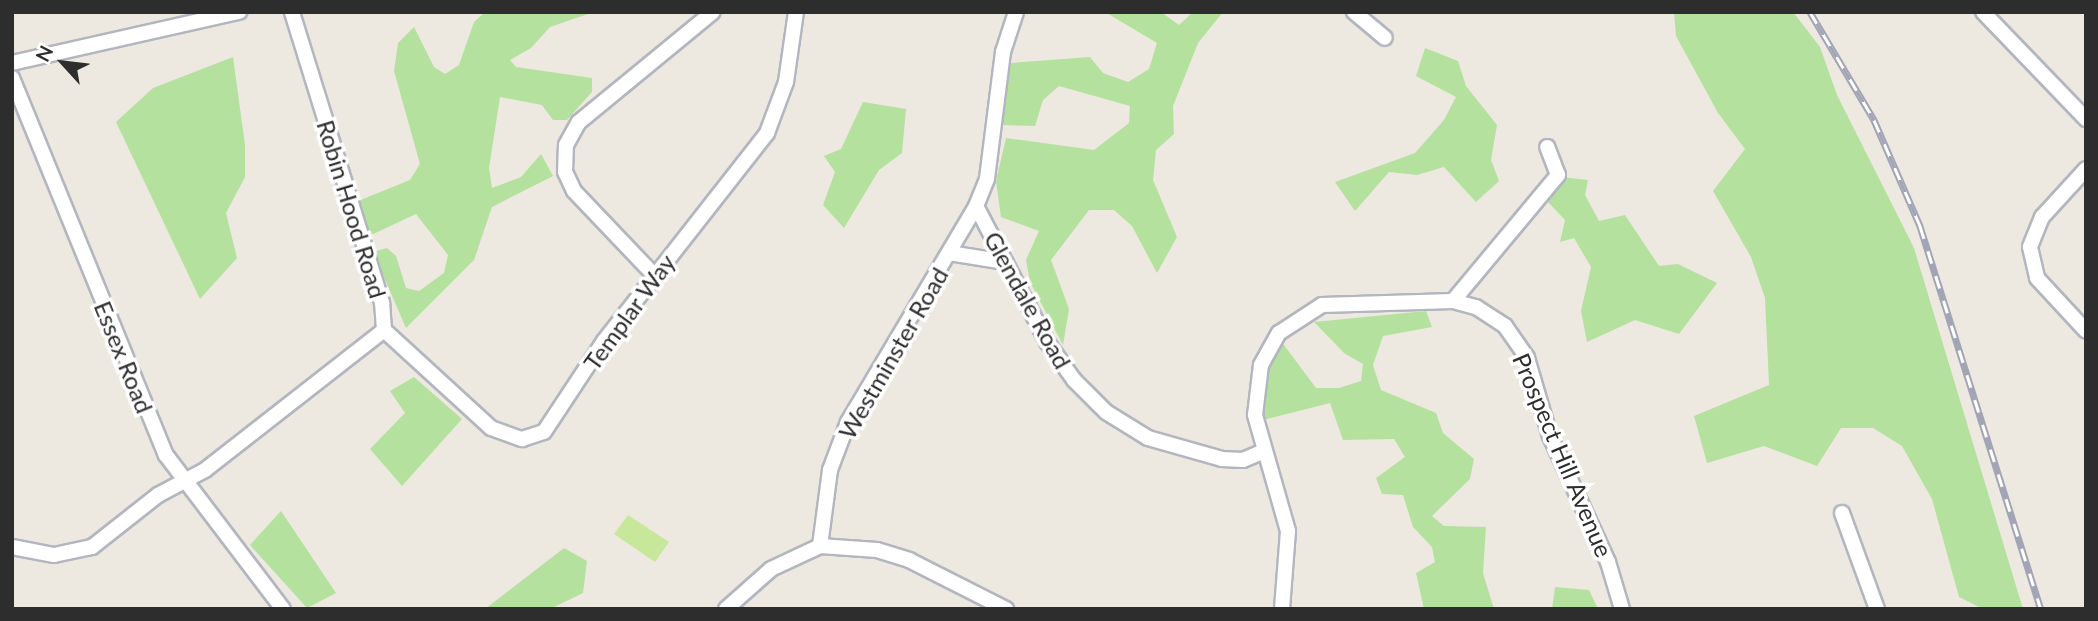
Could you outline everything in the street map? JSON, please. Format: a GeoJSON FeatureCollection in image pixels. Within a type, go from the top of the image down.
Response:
{"type":"FeatureCollection","features":[{"type":"Feature","properties":{"kind":"street"},"geometry":{"type":"LineString","coordinates":[[12,63],[239,12]]}},
{"type":"Feature","properties":{"kind":"street","name":"Robin Hood Road"},"geometry":{"type":"LineString","coordinates":[[12,547],[54,555],[87,550],[384,330],[382,303],[292,12]]}},
{"type":"Feature","properties":{"kind":"street"},"geometry":{"type":"LineString","coordinates":[[654,275],[575,191],[565,172],[566,145],[579,122],[713,12]]}},
{"type":"Feature","properties":{"kind":"street","name":"Templar Way"},"geometry":{"type":"LineString","coordinates":[[384,330],[491,428],[511,438],[534,438],[566,405],[604,341],[767,133],[786,82],[796,12]]}},
{"type":"Feature","properties":{"kind":"street","name":"Glendale Road"},"geometry":{"type":"LineString","coordinates":[[1016,12],[1003,52],[987,179],[976,206],[1047,342],[1074,380],[1106,412],[1149,438],[1180,449],[1243,460],[1264,451]]}},
{"type":"Feature","properties":{"kind":"street"},"geometry":{"type":"LineString","coordinates":[[1354,12],[1385,37]]}},
{"type":"Feature","properties":{"kind":"street"},"geometry":{"type":"LineString","coordinates":[[1983,12],[2086,119]]}},
{"type":"Feature","properties":{"kind":"street","name":"Essex Road"},"geometry":{"type":"LineString","coordinates":[[12,78],[149,419],[185,480],[283,609]]}},
{"type":"Feature","properties":{"kind":"street"},"geometry":{"type":"LineString","coordinates":[[1453,301],[1558,174],[1546,147]]}},
{"type":"Feature","properties":{"kind":"street"},"geometry":{"type":"LineString","coordinates":[[2086,169],[2042,217],[2030,247],[2037,278],[2086,331]]}},
{"type":"Feature","properties":{"kind":"street","name":"Westminster Road"},"geometry":{"type":"LineString","coordinates":[[820,546],[830,470],[848,422],[976,206]]}},
{"type":"Feature","properties":{"kind":"street"},"geometry":{"type":"LineString","coordinates":[[949,253],[1005,262]]}},
{"type":"Feature","properties":{"kind":"street","name":"Prospect Hill Avenue"},"geometry":{"type":"LineString","coordinates":[[1282,609],[1288,531],[1255,415],[1257,382],[1274,341],[1290,320],[1322,304],[1453,301],[1476,307],[1505,326],[1527,358],[1550,436],[1608,562],[1622,609]]}},
{"type":"Feature","properties":{"kind":"street"},"geometry":{"type":"LineString","coordinates":[[1842,513],[1877,609]]}},
{"type":"Feature","properties":{"kind":"street"},"geometry":{"type":"LineString","coordinates":[[726,609],[771,569],[820,546],[877,550],[909,560],[1006,609]]}},
{"type":"Feature","properties":{"kind":"green space"},"geometry":{"type":"Polygon","coordinates":[[[485,12],[594,12],[550,27],[531,48],[510,60],[516,67],[592,78],[592,92],[567,120],[553,120],[542,105],[500,97],[489,168],[492,188],[521,177],[541,154],[553,176],[492,207],[474,260],[406,328],[373,252],[387,248],[396,256],[406,288],[419,291],[444,273],[448,255],[416,214],[369,236],[358,201],[410,180],[420,164],[394,71],[398,43],[414,27],[434,67],[445,74],[459,65],[474,22],[485,12]]]}},
{"type":"Feature","properties":{"kind":"green space"},"geometry":{"type":"Polygon","coordinates":[[[1105,12],[1161,12],[1179,25],[1193,12],[1223,12],[1198,43],[1173,106],[1174,134],[1156,150],[1153,180],[1177,237],[1157,273],[1132,226],[1114,210],[1089,210],[1051,260],[1069,309],[1063,345],[1030,282],[1026,260],[1039,231],[1001,217],[996,181],[1006,138],[1094,150],[1129,123],[1130,106],[1059,86],[1043,100],[1035,126],[1002,125],[1011,63],[1090,57],[1103,73],[1128,82],[1149,69],[1157,43],[1105,12]]]}},
{"type":"Feature","properties":{"kind":"green space"},"geometry":{"type":"Polygon","coordinates":[[[1674,12],[1793,12],[1820,47],[1837,95],[1914,248],[2023,609],[1983,609],[1959,597],[1932,499],[1902,446],[1873,428],[1841,428],[1817,466],[1764,446],[1707,463],[1694,416],[1769,385],[1765,298],[1751,257],[1713,191],[1745,149],[1718,113],[1676,36],[1674,12]]]}},
{"type":"Feature","properties":{"kind":"green space"},"geometry":{"type":"Polygon","coordinates":[[[1425,48],[1458,61],[1466,86],[1497,125],[1491,160],[1499,181],[1476,202],[1444,167],[1417,175],[1389,172],[1355,211],[1335,182],[1415,153],[1444,120],[1456,97],[1416,76],[1425,48]]]}},
{"type":"Feature","properties":{"kind":"green space"},"geometry":{"type":"Polygon","coordinates":[[[233,57],[245,145],[245,177],[226,213],[237,258],[200,299],[116,122],[153,88],[233,57]]]}},
{"type":"Feature","properties":{"kind":"green space"},"geometry":{"type":"Polygon","coordinates":[[[863,102],[906,109],[902,153],[879,170],[844,228],[823,205],[835,172],[824,156],[841,149],[863,102]]]}},
{"type":"Feature","properties":{"kind":"green space"},"geometry":{"type":"Polygon","coordinates":[[[1561,177],[1588,180],[1585,195],[1599,221],[1625,215],[1659,266],[1678,264],[1717,283],[1679,334],[1635,320],[1587,342],[1581,311],[1591,267],[1574,238],[1560,242],[1565,220],[1547,201],[1561,177]]]}},
{"type":"Feature","properties":{"kind":"green space"},"geometry":{"type":"Polygon","coordinates":[[[1426,311],[1432,327],[1383,336],[1373,365],[1381,390],[1436,413],[1443,433],[1474,459],[1470,479],[1432,516],[1444,526],[1486,527],[1483,573],[1494,609],[1424,609],[1416,573],[1435,562],[1432,547],[1413,527],[1403,495],[1382,494],[1376,478],[1405,457],[1394,439],[1343,440],[1330,403],[1263,420],[1262,373],[1281,341],[1316,388],[1339,388],[1361,381],[1363,364],[1344,353],[1314,322],[1426,311]]]}},
{"type":"Feature","properties":{"kind":"green space"},"geometry":{"type":"Polygon","coordinates":[[[414,377],[462,419],[402,486],[370,449],[405,413],[390,391],[414,377]]]}},
{"type":"Feature","properties":{"kind":"green space"},"geometry":{"type":"Polygon","coordinates":[[[281,511],[336,593],[307,608],[250,545],[281,511]]]}},
{"type":"Feature","properties":{"kind":"green space"},"geometry":{"type":"Polygon","coordinates":[[[628,515],[669,542],[655,562],[614,534],[628,515]]]}},
{"type":"Feature","properties":{"kind":"green space"},"geometry":{"type":"Polygon","coordinates":[[[564,548],[587,561],[583,593],[550,609],[485,609],[564,548]]]}},
{"type":"Feature","properties":{"kind":"green space"},"geometry":{"type":"Polygon","coordinates":[[[1555,587],[1589,590],[1598,609],[1552,609],[1555,587]]]}},
{"type":"Feature","properties":{"kind":"railway"},"geometry":{"type":"LineString","coordinates":[[1810,12],[1874,120],[1920,226],[2041,609]]}}]}
